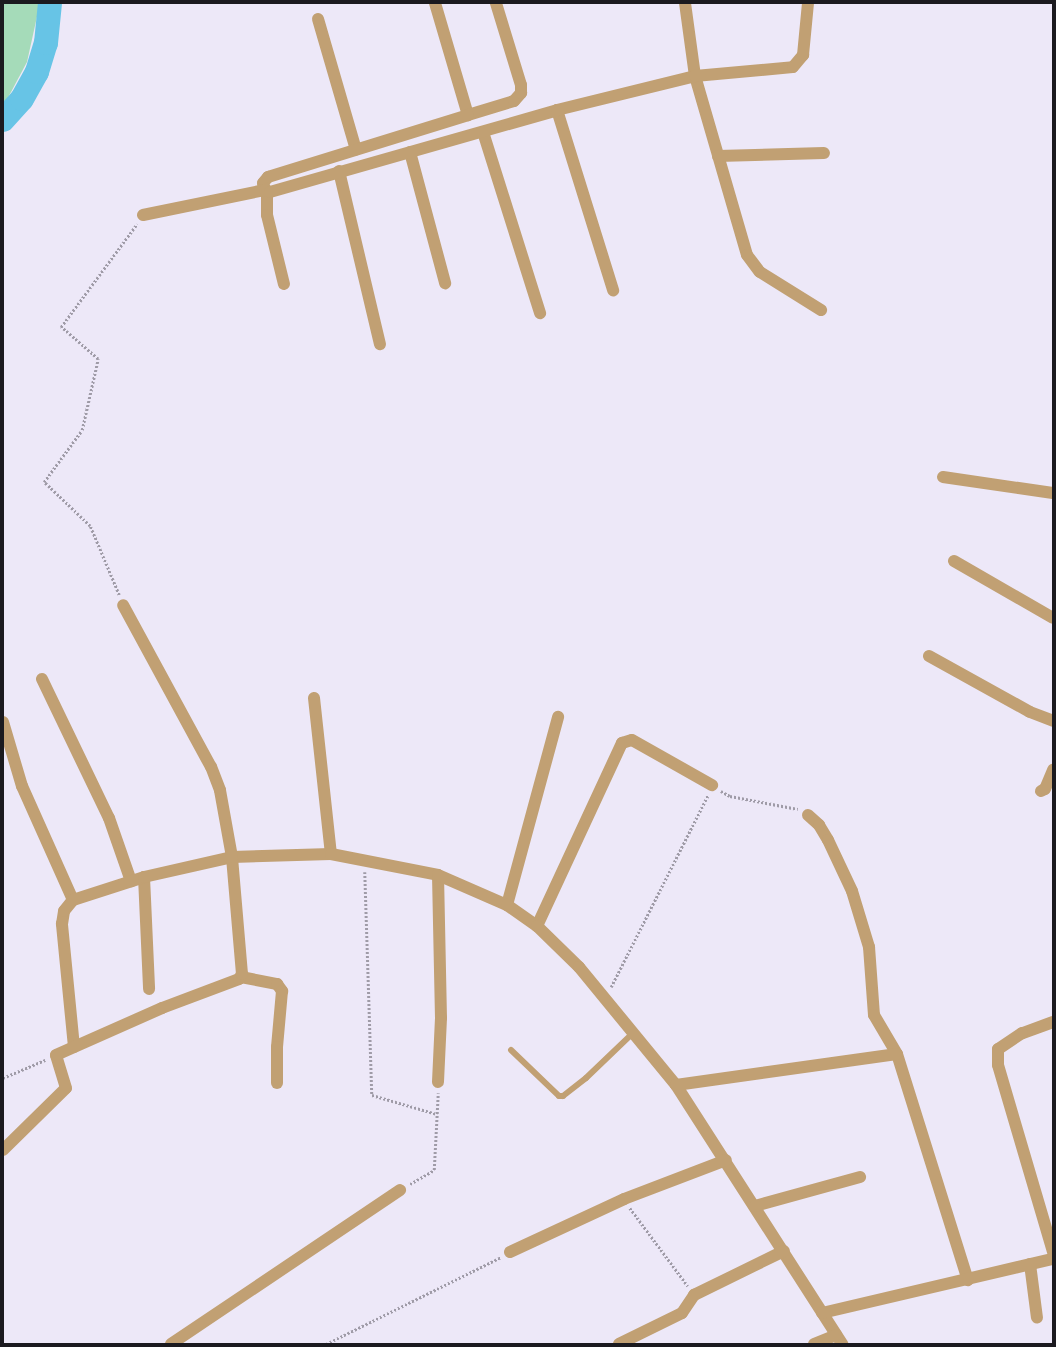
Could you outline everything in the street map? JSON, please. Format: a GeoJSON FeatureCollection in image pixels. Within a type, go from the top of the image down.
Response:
{"type":"FeatureCollection","features":[{"type":"Feature","properties":{"kind":"street"},"geometry":{"type":"LineString","coordinates":[[435,3],[468,116]]}},
{"type":"Feature","properties":{"kind":"street"},"geometry":{"type":"LineString","coordinates":[[284,284],[267,215],[266,191],[263,183],[268,177],[514,101],[521,93],[496,3]]}},
{"type":"Feature","properties":{"kind":"street"},"geometry":{"type":"LineString","coordinates":[[685,3],[695,76],[747,255],[760,272],[821,310]]}},
{"type":"Feature","properties":{"kind":"street"},"geometry":{"type":"LineString","coordinates":[[143,215],[266,191],[483,132],[557,110],[695,76],[793,67],[803,55],[808,3]]}},
{"type":"Feature","properties":{"kind":"street"},"geometry":{"type":"LineString","coordinates":[[318,19],[356,150]]}},
{"type":"Feature","properties":{"kind":"street"},"geometry":{"type":"LineString","coordinates":[[557,110],[613,290]]}},
{"type":"Feature","properties":{"kind":"street"},"geometry":{"type":"LineString","coordinates":[[483,132],[540,313]]}},
{"type":"Feature","properties":{"kind":"street"},"geometry":{"type":"LineString","coordinates":[[410,152],[445,283]]}},
{"type":"Feature","properties":{"kind":"street"},"geometry":{"type":"LineString","coordinates":[[718,156],[824,153]]}},
{"type":"Feature","properties":{"kind":"street"},"geometry":{"type":"LineString","coordinates":[[339,171],[380,344]]}},
{"type":"Feature","properties":{"kind":"street"},"geometry":{"type":"LineString","coordinates":[[943,477],[1053,492]]}},
{"type":"Feature","properties":{"kind":"street"},"geometry":{"type":"LineString","coordinates":[[954,561],[1053,618]]}},
{"type":"Feature","properties":{"kind":"street"},"geometry":{"type":"LineString","coordinates":[[123,605],[216,778],[232,857],[241,976]]}},
{"type":"Feature","properties":{"kind":"street"},"geometry":{"type":"LineString","coordinates":[[929,656],[1004,698],[1053,721]]}},
{"type":"Feature","properties":{"kind":"street"},"geometry":{"type":"LineString","coordinates":[[42,679],[109,818],[131,881]]}},
{"type":"Feature","properties":{"kind":"street"},"geometry":{"type":"LineString","coordinates":[[314,698],[331,854]]}},
{"type":"Feature","properties":{"kind":"street"},"geometry":{"type":"LineString","coordinates":[[507,905],[558,717]]}},
{"type":"Feature","properties":{"kind":"street"},"geometry":{"type":"LineString","coordinates":[[3,722],[22,786],[73,900]]}},
{"type":"Feature","properties":{"kind":"street"},"geometry":{"type":"LineString","coordinates":[[537,926],[622,743],[632,740],[712,785]]}},
{"type":"Feature","properties":{"kind":"street"},"geometry":{"type":"LineString","coordinates":[[1041,791],[1045,789],[1053,770]]}},
{"type":"Feature","properties":{"kind":"street"},"geometry":{"type":"LineString","coordinates":[[808,815],[819,825],[828,840],[852,891],[869,947],[874,1015],[897,1054],[968,1280]]}},
{"type":"Feature","properties":{"kind":"street"},"geometry":{"type":"LineString","coordinates":[[74,1047],[62,924],[64,911],[73,900],[144,877],[232,857],[331,854],[438,875],[507,905],[537,926],[579,967],[634,1032],[676,1085],[726,1160],[839,1340],[814,1344]]}},
{"type":"Feature","properties":{"kind":"street"},"geometry":{"type":"LineString","coordinates":[[438,875],[441,1018],[438,1082]]}},
{"type":"Feature","properties":{"kind":"street"},"geometry":{"type":"LineString","coordinates":[[144,877],[149,989]]}},
{"type":"Feature","properties":{"kind":"street"},"geometry":{"type":"LineString","coordinates":[[3,1150],[66,1088],[56,1055],[241,976],[277,984],[282,992],[277,1048],[277,1083]]}},
{"type":"Feature","properties":{"kind":"street"},"geometry":{"type":"LineString","coordinates":[[1053,1022],[1022,1033],[998,1049],[998,1065],[1053,1252]]}},
{"type":"Feature","properties":{"kind":"street"},"geometry":{"type":"LineString","coordinates":[[676,1085],[897,1054]]}},
{"type":"Feature","properties":{"kind":"street"},"geometry":{"type":"LineString","coordinates":[[510,1252],[624,1199],[726,1160]]}},
{"type":"Feature","properties":{"kind":"street"},"geometry":{"type":"LineString","coordinates":[[755,1206],[860,1178]]}},
{"type":"Feature","properties":{"kind":"street"},"geometry":{"type":"LineString","coordinates":[[171,1344],[400,1190]]}},
{"type":"Feature","properties":{"kind":"street"},"geometry":{"type":"LineString","coordinates":[[619,1344],[682,1313],[694,1295],[784,1251]]}},
{"type":"Feature","properties":{"kind":"street"},"geometry":{"type":"LineString","coordinates":[[822,1313],[1053,1259]]}},
{"type":"Feature","properties":{"kind":"street"},"geometry":{"type":"LineString","coordinates":[[1030,1264],[1038,1318]]}},
{"type":"Feature","properties":{"kind":"lane"},"geometry":{"type":"LineString","coordinates":[[511,1050],[559,1096],[563,1096],[586,1078],[634,1032]]}},
{"type":"Feature","properties":{"kind":"path"},"geometry":{"type":"LineString","coordinates":[[123,605],[90,526],[44,482],[82,430],[98,359],[61,327],[143,215]]}},
{"type":"Feature","properties":{"kind":"path"},"geometry":{"type":"LineString","coordinates":[[605,998],[712,785],[730,796],[793,807],[808,815]]}},
{"type":"Feature","properties":{"kind":"path"},"geometry":{"type":"LineString","coordinates":[[364,861],[372,1095],[437,1114]]}},
{"type":"Feature","properties":{"kind":"path"},"geometry":{"type":"LineString","coordinates":[[3,1078],[56,1055]]}},
{"type":"Feature","properties":{"kind":"path"},"geometry":{"type":"LineString","coordinates":[[400,1190],[434,1170],[438,1082]]}},
{"type":"Feature","properties":{"kind":"path"},"geometry":{"type":"LineString","coordinates":[[624,1199],[694,1295]]}},
{"type":"Feature","properties":{"kind":"path"},"geometry":{"type":"LineString","coordinates":[[326,1344],[510,1252]]}},
{"type":"Feature","properties":{"kind":"green space"},"geometry":{"type":"Polygon","coordinates":[[[3,3],[40,3],[27,62],[3,107],[3,3]]]}},
{"type":"Feature","properties":{"kind":"waterway"},"geometry":{"type":"LineString","coordinates":[[3,120],[22,99],[37,72],[46,43],[50,3]]}}]}
